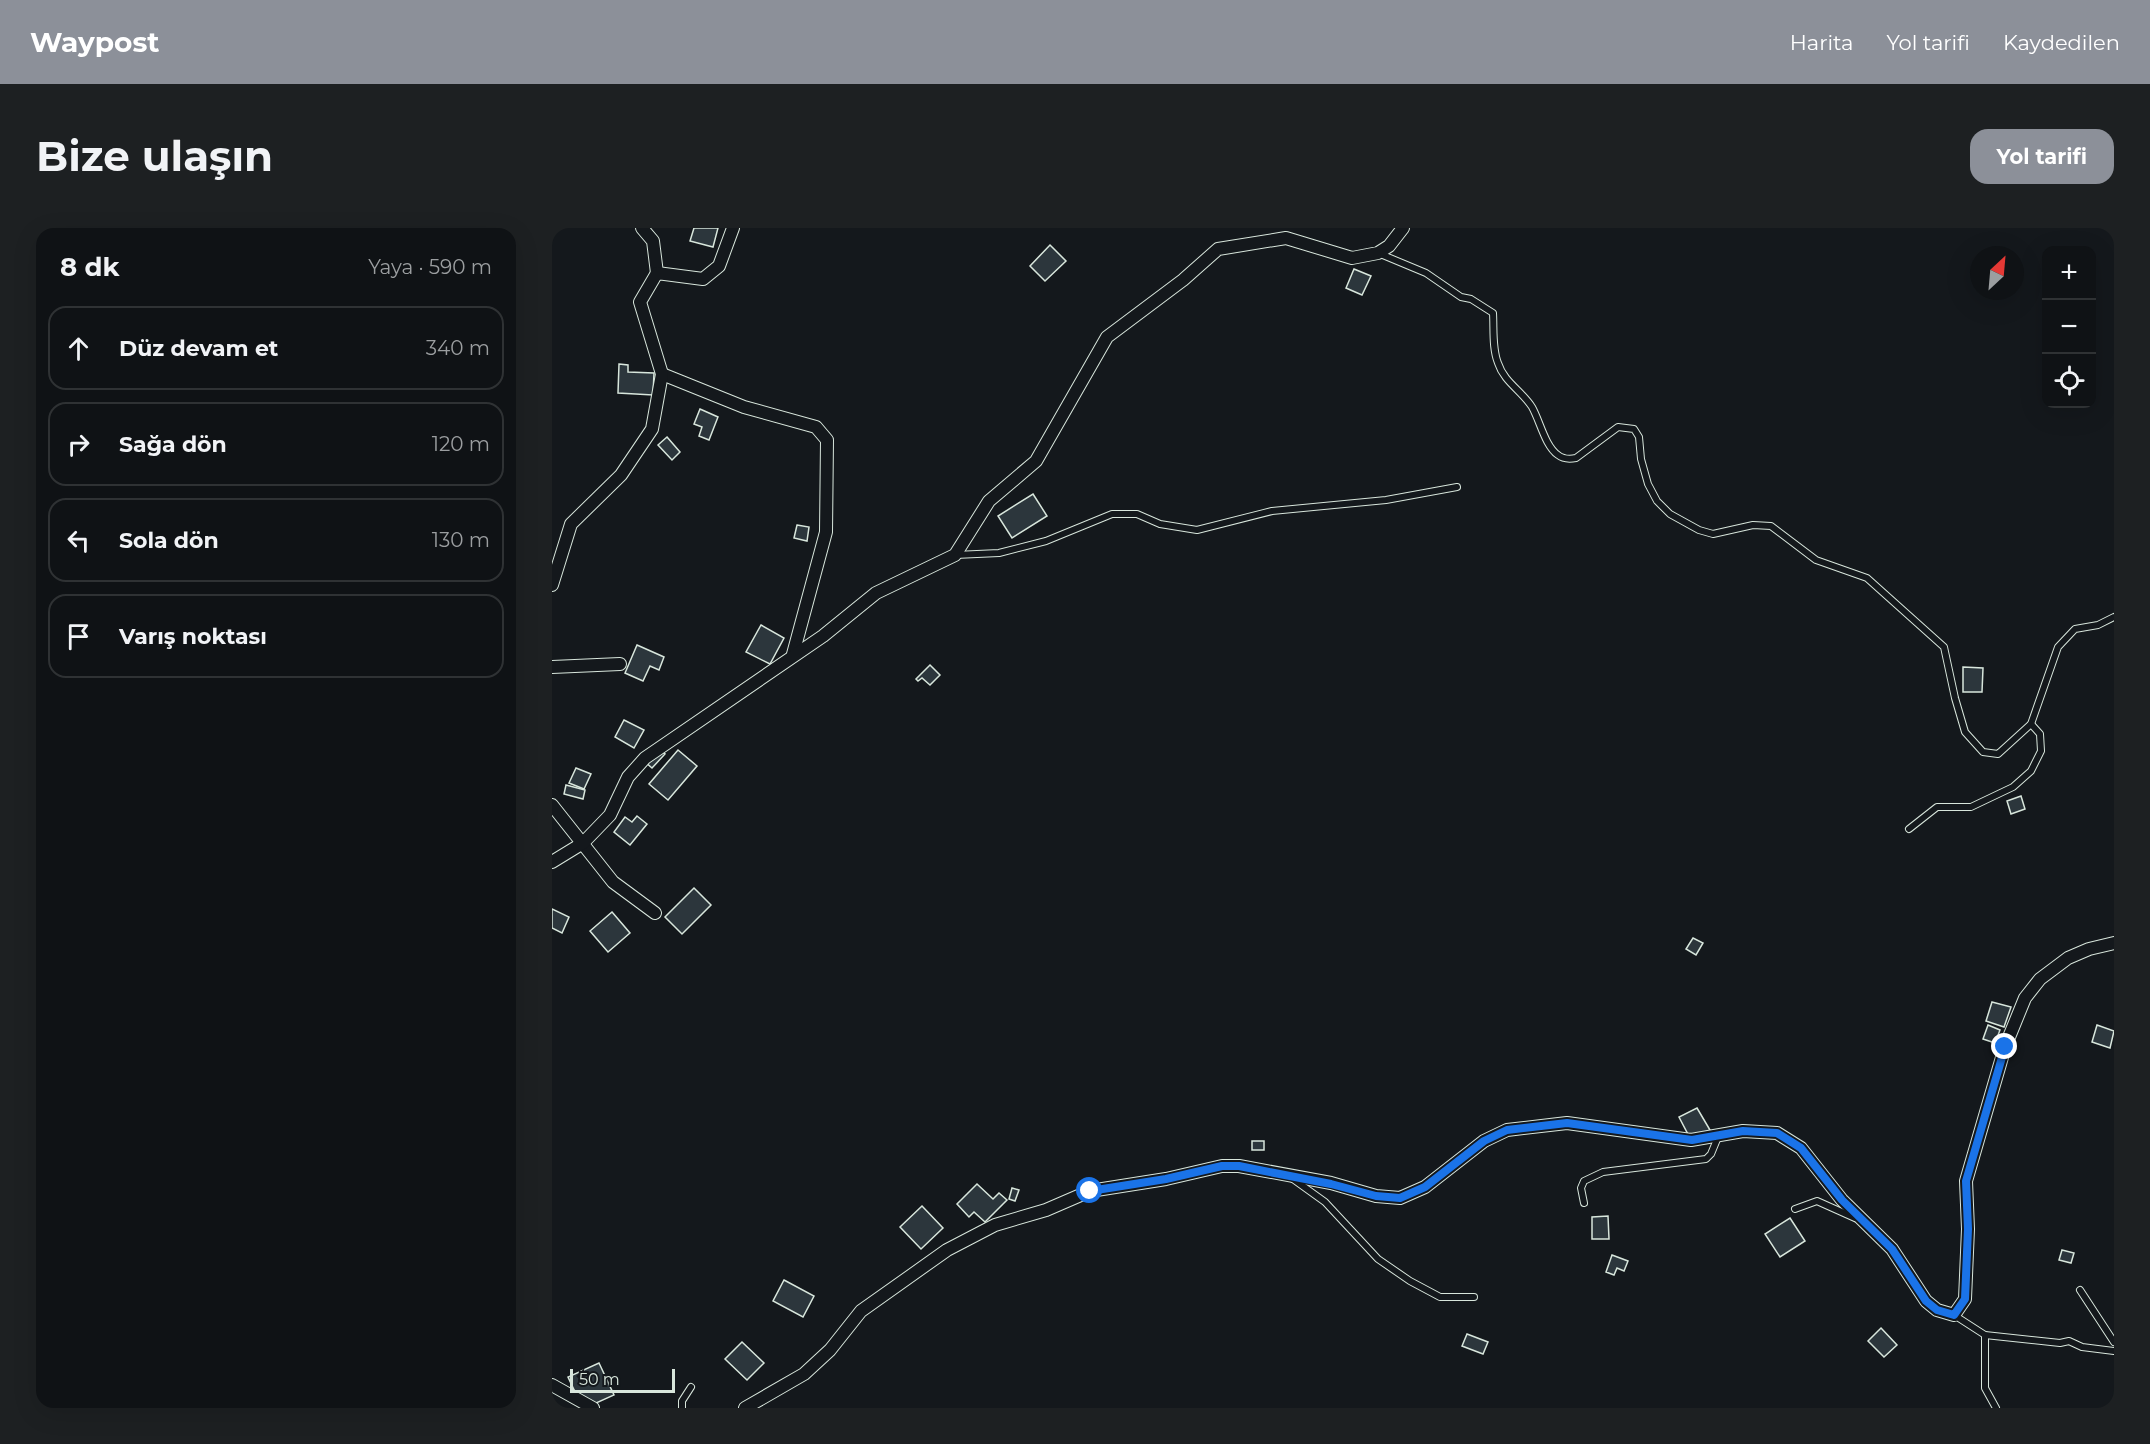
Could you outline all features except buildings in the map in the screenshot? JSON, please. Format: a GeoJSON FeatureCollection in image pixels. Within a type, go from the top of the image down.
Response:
{"type":"FeatureCollection","features":[{"type":"Feature","properties":{"kind":"street"},"geometry":{"type":"LineString","coordinates":[[552,585],[571,524],[621,475],[652,429],[662,374],[640,302],[657,273],[654,241],[642,228]]}},
{"type":"Feature","properties":{"kind":"street"},"geometry":{"type":"LineString","coordinates":[[657,273],[703,279],[719,266],[733,228]]}},
{"type":"Feature","properties":{"kind":"street"},"geometry":{"type":"LineString","coordinates":[[552,862],[584,843],[610,815],[628,777],[645,758],[823,636],[876,593],[955,555],[989,501],[1036,460],[1107,337],[1184,280],[1218,249],[1286,238],[1352,258],[1378,253],[1389,246],[1403,228]]}},
{"type":"Feature","properties":{"kind":"street"},"geometry":{"type":"LineString","coordinates":[[662,374],[744,407],[816,427],[827,440],[826,532],[794,654]]}},
{"type":"Feature","properties":{"kind":"street"},"geometry":{"type":"LineString","coordinates":[[552,667],[620,664]]}},
{"type":"Feature","properties":{"kind":"street"},"geometry":{"type":"LineString","coordinates":[[552,805],[613,882],[655,913]]}},
{"type":"Feature","properties":{"kind":"street"},"geometry":{"type":"LineString","coordinates":[[745,1408],[804,1374],[830,1350],[861,1311],[947,1250],[995,1225],[1046,1210],[1090,1191],[1166,1179],[1222,1166],[1239,1166],[1331,1184],[1376,1196],[1400,1198],[1425,1187],[1484,1141],[1507,1130],[1567,1123],[1692,1140],[1743,1131],[1777,1133],[1801,1148],[1842,1200],[1892,1249],[1926,1301],[1937,1310],[1954,1315],[1965,1299],[1968,1229],[1966,1181],[2005,1047],[2025,998],[2040,979],[2068,958],[2089,949],[2114,943]]}},
{"type":"Feature","properties":{"kind":"street"},"geometry":{"type":"LineString","coordinates":[[552,1385],[593,1408]]}},
{"type":"Feature","properties":{"kind":"lane"},"geometry":{"type":"LineString","coordinates":[[1378,253],[1426,273],[1461,297],[1471,299],[1492,313],[1499,366],[1508,381],[1528,400],[1558,456],[1576,458],[1618,427],[1634,429],[1639,437],[1641,459],[1648,484],[1657,501],[1670,514],[1699,530],[1713,534],[1753,525],[1771,526],[1816,560],[1867,578],[1944,647],[1954,698],[1965,732],[1983,752],[1998,754],[2031,724],[2058,647],[2075,629],[2098,625],[2114,617]]}},
{"type":"Feature","properties":{"kind":"lane"},"geometry":{"type":"LineString","coordinates":[[955,555],[1009,551],[1046,541],[1112,514],[1137,514],[1160,524],[1197,530],[1272,511],[1386,500],[1457,488]]}},
{"type":"Feature","properties":{"kind":"lane"},"geometry":{"type":"LineString","coordinates":[[1909,829],[1937,807],[1971,807],[2013,787],[2031,771],[2041,752],[2040,734],[2031,724]]}},
{"type":"Feature","properties":{"kind":"lane"},"geometry":{"type":"LineString","coordinates":[[1584,1203],[1581,1188],[1584,1181],[1593,1176],[1603,1172],[1706,1159],[1711,1154],[1718,1136]]}},
{"type":"Feature","properties":{"kind":"lane"},"geometry":{"type":"LineString","coordinates":[[1290,1177],[1325,1202],[1378,1259],[1410,1281],[1440,1297],[1474,1297]]}},
{"type":"Feature","properties":{"kind":"lane"},"geometry":{"type":"LineString","coordinates":[[1795,1209],[1817,1202],[1864,1220]]}},
{"type":"Feature","properties":{"kind":"lane"},"geometry":{"type":"LineString","coordinates":[[2080,1290],[2114,1342]]}},
{"type":"Feature","properties":{"kind":"lane"},"geometry":{"type":"LineString","coordinates":[[1954,1315],[1985,1335],[2060,1343],[2069,1341],[2082,1347],[2114,1351]]}},
{"type":"Feature","properties":{"kind":"lane"},"geometry":{"type":"LineString","coordinates":[[1985,1335],[1985,1388],[1996,1408]]}},
{"type":"Feature","properties":{"kind":"lane"},"geometry":{"type":"LineString","coordinates":[[682,1408],[682,1401],[691,1387]]}},
{"type":"Feature","properties":{"kind":"route"},"geometry":{"type":"LineString","coordinates":[[1090,1191],[1166,1179],[1222,1166],[1239,1166],[1305,1181],[1331,1184],[1376,1196],[1400,1198],[1425,1187],[1484,1141],[1507,1130],[1567,1123],[1692,1140],[1703,1140],[1743,1131],[1777,1133],[1801,1148],[1842,1200],[1857,1211],[1892,1249],[1926,1301],[1937,1310],[1954,1315],[1965,1299],[1968,1229],[1966,1181],[2005,1047]]}}]}
